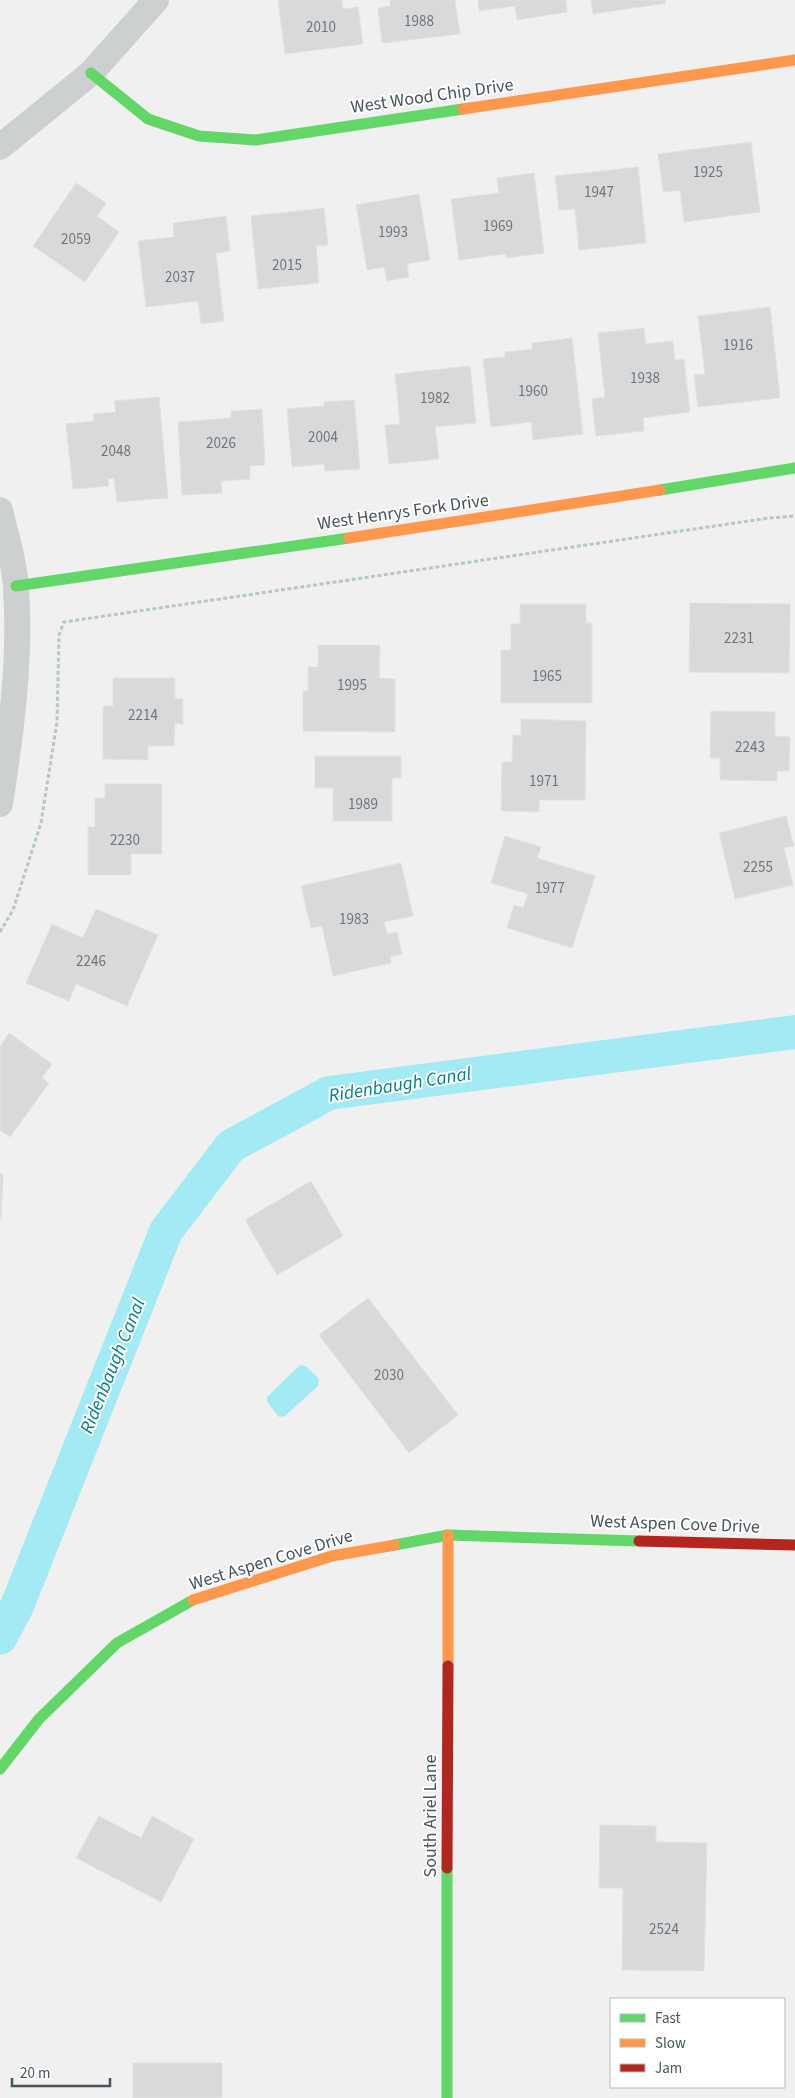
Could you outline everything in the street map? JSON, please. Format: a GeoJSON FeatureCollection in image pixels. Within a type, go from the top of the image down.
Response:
{"type":"FeatureCollection","features":[{"type":"Feature","properties":{"kind":"street"},"geometry":{"type":"LineString","coordinates":[[0,147],[91,73],[156,0]]}},
{"type":"Feature","properties":{"kind":"street","name":"West Wood Chip Drive"},"geometry":{"type":"LineString","coordinates":[[91,73],[148,118],[200,136],[256,140],[795,60]]}},
{"type":"Feature","properties":{"kind":"street","name":"West Henrys Fork Drive"},"geometry":{"type":"LineString","coordinates":[[16,586],[436,525],[795,468]]}},
{"type":"Feature","properties":{"kind":"street"},"geometry":{"type":"LineString","coordinates":[[0,510],[16,586],[16,668],[10,738],[0,804]]}},
{"type":"Feature","properties":{"kind":"street","name":"West Aspen Cove Drive"},"geometry":{"type":"LineString","coordinates":[[0,1769],[38,1719],[117,1643],[196,1599],[332,1556],[448,1535],[795,1545]]}},
{"type":"Feature","properties":{"kind":"street","name":"South Ariel Lane"},"geometry":{"type":"LineString","coordinates":[[447,2098],[448,1535]]}},
{"type":"Feature","properties":{"kind":"path"},"geometry":{"type":"LineString","coordinates":[[0,932],[13,910],[41,823],[57,722],[60,635],[64,622],[692,529],[795,516]]}},
{"type":"Feature","properties":{"kind":"water"},"geometry":{"type":"Polygon","coordinates":[[[300,1365],[306,1366],[319,1379],[318,1386],[285,1416],[279,1417],[267,1402],[267,1397],[300,1365]]]}},
{"type":"Feature","properties":{"kind":"building"},"geometry":{"type":"Polygon","coordinates":[[[278,0],[342,0],[343,9],[358,7],[363,44],[285,54],[278,0]]]}},
{"type":"Feature","properties":{"kind":"building"},"geometry":{"type":"Polygon","coordinates":[[[390,0],[455,0],[460,34],[382,43],[378,8],[390,6],[390,0]]]}},
{"type":"Feature","properties":{"kind":"building"},"geometry":{"type":"Polygon","coordinates":[[[478,0],[566,0],[567,12],[517,20],[515,6],[479,11],[478,0]]]}},
{"type":"Feature","properties":{"kind":"building"},"geometry":{"type":"Polygon","coordinates":[[[591,0],[665,0],[666,3],[593,14],[591,0]]]}},
{"type":"Feature","properties":{"kind":"building"},"geometry":{"type":"Polygon","coordinates":[[[751,142],[760,212],[684,222],[680,190],[663,192],[658,154],[751,142]]]}},
{"type":"Feature","properties":{"kind":"building"},"geometry":{"type":"Polygon","coordinates":[[[638,167],[646,243],[579,250],[575,209],[559,210],[555,176],[638,167]]]}},
{"type":"Feature","properties":{"kind":"building"},"geometry":{"type":"Polygon","coordinates":[[[534,173],[544,253],[507,258],[506,254],[459,260],[451,199],[499,193],[497,178],[534,173]]]}},
{"type":"Feature","properties":{"kind":"building"},"geometry":{"type":"Polygon","coordinates":[[[76,183],[106,203],[97,216],[119,232],[85,282],[33,246],[76,183]]]}},
{"type":"Feature","properties":{"kind":"building"},"geometry":{"type":"Polygon","coordinates":[[[419,194],[430,260],[407,264],[409,277],[387,281],[384,267],[367,270],[356,205],[419,194]]]}},
{"type":"Feature","properties":{"kind":"building"},"geometry":{"type":"Polygon","coordinates":[[[324,208],[328,245],[316,246],[319,283],[258,289],[251,216],[324,208]]]}},
{"type":"Feature","properties":{"kind":"building"},"geometry":{"type":"Polygon","coordinates":[[[226,216],[230,251],[216,253],[224,321],[201,324],[198,301],[146,307],[138,241],[174,237],[173,223],[226,216]]]}},
{"type":"Feature","properties":{"kind":"building"},"geometry":{"type":"Polygon","coordinates":[[[770,307],[780,398],[698,407],[694,375],[705,374],[698,316],[770,307]]]}},
{"type":"Feature","properties":{"kind":"building"},"geometry":{"type":"Polygon","coordinates":[[[644,328],[646,344],[673,341],[675,360],[684,359],[690,412],[643,418],[644,431],[596,436],[592,399],[605,397],[598,333],[644,328]]]}},
{"type":"Feature","properties":{"kind":"building"},"geometry":{"type":"Polygon","coordinates":[[[572,338],[583,434],[533,440],[531,422],[491,427],[483,359],[505,357],[505,352],[532,349],[532,343],[572,338]]]}},
{"type":"Feature","properties":{"kind":"building"},"geometry":{"type":"Polygon","coordinates":[[[470,366],[476,423],[435,427],[439,459],[389,464],[385,425],[400,424],[395,374],[470,366]]]}},
{"type":"Feature","properties":{"kind":"building"},"geometry":{"type":"Polygon","coordinates":[[[159,397],[168,498],[117,502],[114,478],[108,479],[109,486],[73,489],[66,424],[94,421],[93,414],[116,412],[114,401],[159,397]]]}},
{"type":"Feature","properties":{"kind":"building"},"geometry":{"type":"Polygon","coordinates":[[[354,400],[360,469],[325,471],[324,464],[292,467],[287,409],[324,406],[324,402],[354,400]]]}},
{"type":"Feature","properties":{"kind":"building"},"geometry":{"type":"Polygon","coordinates":[[[262,409],[265,465],[250,466],[250,479],[221,481],[222,493],[182,495],[178,422],[231,418],[231,411],[262,409]]]}},
{"type":"Feature","properties":{"kind":"building"},"geometry":{"type":"Polygon","coordinates":[[[690,603],[790,604],[789,673],[689,672],[690,603]]]}},
{"type":"Feature","properties":{"kind":"building"},"geometry":{"type":"Polygon","coordinates":[[[520,604],[586,604],[586,623],[592,623],[592,703],[501,703],[501,650],[511,650],[511,624],[520,624],[520,604]]]}},
{"type":"Feature","properties":{"kind":"building"},"geometry":{"type":"Polygon","coordinates":[[[318,645],[380,645],[379,678],[395,679],[395,732],[303,731],[303,691],[308,691],[308,667],[318,667],[318,645]]]}},
{"type":"Feature","properties":{"kind":"building"},"geometry":{"type":"Polygon","coordinates":[[[113,678],[175,678],[175,699],[183,699],[183,724],[175,723],[174,746],[148,746],[148,760],[103,759],[103,706],[113,706],[113,678]]]}},
{"type":"Feature","properties":{"kind":"building"},"geometry":{"type":"Polygon","coordinates":[[[711,711],[775,712],[775,736],[790,737],[789,771],[777,771],[777,781],[720,780],[720,758],[710,758],[711,711]]]}},
{"type":"Feature","properties":{"kind":"building"},"geometry":{"type":"Polygon","coordinates":[[[521,719],[586,721],[585,800],[539,800],[539,812],[501,811],[502,762],[512,762],[513,735],[521,735],[521,719]]]}},
{"type":"Feature","properties":{"kind":"building"},"geometry":{"type":"Polygon","coordinates":[[[315,756],[401,756],[401,778],[392,778],[392,821],[333,821],[333,788],[315,788],[315,756]]]}},
{"type":"Feature","properties":{"kind":"building"},"geometry":{"type":"Polygon","coordinates":[[[105,784],[162,784],[162,854],[131,854],[131,875],[88,875],[88,827],[95,827],[95,798],[105,798],[105,784]]]}},
{"type":"Feature","properties":{"kind":"building"},"geometry":{"type":"Polygon","coordinates":[[[786,816],[794,846],[784,848],[793,885],[735,899],[719,833],[786,816]]]}},
{"type":"Feature","properties":{"kind":"building"},"geometry":{"type":"Polygon","coordinates":[[[505,836],[541,847],[537,858],[595,876],[572,948],[507,928],[514,905],[523,908],[528,894],[491,883],[505,836]]]}},
{"type":"Feature","properties":{"kind":"building"},"geometry":{"type":"Polygon","coordinates":[[[401,863],[413,916],[384,922],[387,934],[397,932],[402,954],[390,957],[391,963],[333,976],[322,926],[311,928],[301,886],[401,863]]]}},
{"type":"Feature","properties":{"kind":"building"},"geometry":{"type":"Polygon","coordinates":[[[96,909],[158,935],[127,1006],[76,984],[69,1001],[26,983],[52,924],[83,938],[96,909]]]}},
{"type":"Feature","properties":{"kind":"building"},"geometry":{"type":"Polygon","coordinates":[[[9,1033],[52,1064],[42,1078],[49,1083],[10,1137],[0,1130],[0,1046],[9,1033]]]}},
{"type":"Feature","properties":{"kind":"building"},"geometry":{"type":"Polygon","coordinates":[[[0,1173],[3,1174],[1,1219],[0,1219],[0,1173]]]}},
{"type":"Feature","properties":{"kind":"building"},"geometry":{"type":"Polygon","coordinates":[[[311,1181],[343,1236],[277,1275],[245,1220],[311,1181]]]}},
{"type":"Feature","properties":{"kind":"building"},"geometry":{"type":"Polygon","coordinates":[[[368,1298],[458,1415],[409,1453],[319,1335],[368,1298]]]}},
{"type":"Feature","properties":{"kind":"building"},"geometry":{"type":"Polygon","coordinates":[[[99,1816],[141,1838],[152,1816],[194,1839],[161,1902],[76,1858],[99,1816]]]}},
{"type":"Feature","properties":{"kind":"building"},"geometry":{"type":"Polygon","coordinates":[[[600,1825],[656,1826],[656,1842],[707,1843],[704,1971],[622,1970],[623,1888],[599,1888],[600,1825]]]}},
{"type":"Feature","properties":{"kind":"building"},"geometry":{"type":"Polygon","coordinates":[[[133,2063],[222,2063],[222,2098],[133,2098],[133,2063]]]}},
{"type":"Feature","properties":{"kind":"waterway","name":"Ridenbaugh Canal"},"geometry":{"type":"LineString","coordinates":[[0,1638],[17,1606],[166,1231],[231,1146],[329,1093],[795,1032]]}},
{"type":"Feature","properties":{"kind":"traffic: fast"},"geometry":{"type":"LineString","coordinates":[[91,73],[148,119],[199,136],[256,140],[463,109]]}},
{"type":"Feature","properties":{"kind":"traffic: fast"},"geometry":{"type":"LineString","coordinates":[[660,490],[795,468]]}},
{"type":"Feature","properties":{"kind":"traffic: fast"},"geometry":{"type":"LineString","coordinates":[[16,586],[349,538]]}},
{"type":"Feature","properties":{"kind":"traffic: fast"},"geometry":{"type":"LineString","coordinates":[[395,1545],[448,1535],[639,1541]]}},
{"type":"Feature","properties":{"kind":"traffic: fast"},"geometry":{"type":"LineString","coordinates":[[0,1769],[39,1719],[117,1643],[193,1600]]}},
{"type":"Feature","properties":{"kind":"traffic: fast"},"geometry":{"type":"LineString","coordinates":[[447,1868],[447,2098]]}},
{"type":"Feature","properties":{"kind":"traffic: slow"},"geometry":{"type":"LineString","coordinates":[[463,109],[795,60]]}},
{"type":"Feature","properties":{"kind":"traffic: slow"},"geometry":{"type":"LineString","coordinates":[[349,538],[660,490]]}},
{"type":"Feature","properties":{"kind":"traffic: slow"},"geometry":{"type":"LineString","coordinates":[[448,1535],[448,1666]]}},
{"type":"Feature","properties":{"kind":"traffic: slow"},"geometry":{"type":"LineString","coordinates":[[193,1600],[332,1556],[395,1545]]}},
{"type":"Feature","properties":{"kind":"traffic: jam"},"geometry":{"type":"LineString","coordinates":[[639,1541],[795,1545]]}},
{"type":"Feature","properties":{"kind":"traffic: jam"},"geometry":{"type":"LineString","coordinates":[[447,1868],[448,1666]]}}]}
